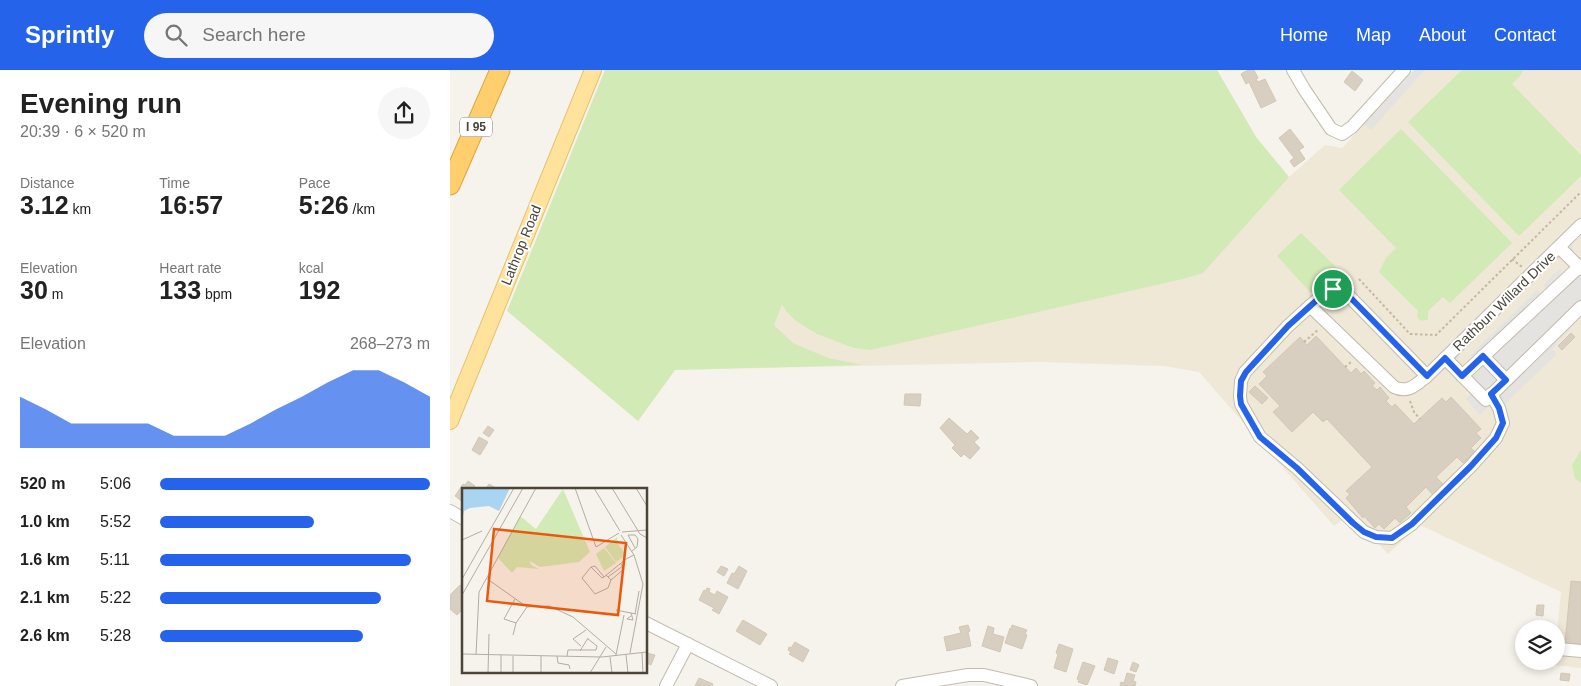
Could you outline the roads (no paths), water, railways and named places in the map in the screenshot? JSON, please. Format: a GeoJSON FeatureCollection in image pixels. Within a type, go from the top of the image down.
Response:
{"type":"FeatureCollection","features":[{"type":"Feature","properties":{"kind":"highway","name":"I 95"},"geometry":{"type":"LineString","coordinates":[[450,184],[500,70]]}},
{"type":"Feature","properties":{"kind":"main road","name":"Lathrop Road"},"geometry":{"type":"LineString","coordinates":[[450,421],[593,70]]}},
{"type":"Feature","properties":{"kind":"street"},"geometry":{"type":"LineString","coordinates":[[1293,70],[1331,129],[1342,134],[1352,128],[1404,70]]}},
{"type":"Feature","properties":{"kind":"street","name":"Rathbun Willard Drive"},"geometry":{"type":"LineString","coordinates":[[1310,306],[1394,387],[1399,390],[1411,388],[1427,376],[1581,225]]}},
{"type":"Feature","properties":{"kind":"street"},"geometry":{"type":"LineString","coordinates":[[1462,376],[1580,268],[1559,247]]}},
{"type":"Feature","properties":{"kind":"street"},"geometry":{"type":"LineString","coordinates":[[1427,376],[1344,291],[1339,289],[1328,290],[1288,326],[1246,372],[1241,381],[1241,404],[1260,437],[1297,468],[1364,532],[1376,537],[1392,538],[1412,524],[1471,466],[1496,438],[1503,423],[1499,408],[1491,394]]}},
{"type":"Feature","properties":{"kind":"street"},"geometry":{"type":"LineString","coordinates":[[1445,358],[1486,400],[1581,307]]}},
{"type":"Feature","properties":{"kind":"street"},"geometry":{"type":"LineString","coordinates":[[1483,356],[1506,380]]}},
{"type":"Feature","properties":{"kind":"street"},"geometry":{"type":"LineString","coordinates":[[450,510],[462,519]]}},
{"type":"Feature","properties":{"kind":"street"},"geometry":{"type":"LineString","coordinates":[[648,624],[771,686]]}},
{"type":"Feature","properties":{"kind":"street"},"geometry":{"type":"LineString","coordinates":[[666,686],[688,644]]}},
{"type":"Feature","properties":{"kind":"street"},"geometry":{"type":"LineString","coordinates":[[1565,650],[1581,651]]}},
{"type":"Feature","properties":{"kind":"street"},"geometry":{"type":"LineString","coordinates":[[902,686],[968,675],[984,675],[1030,686]]}}]}
